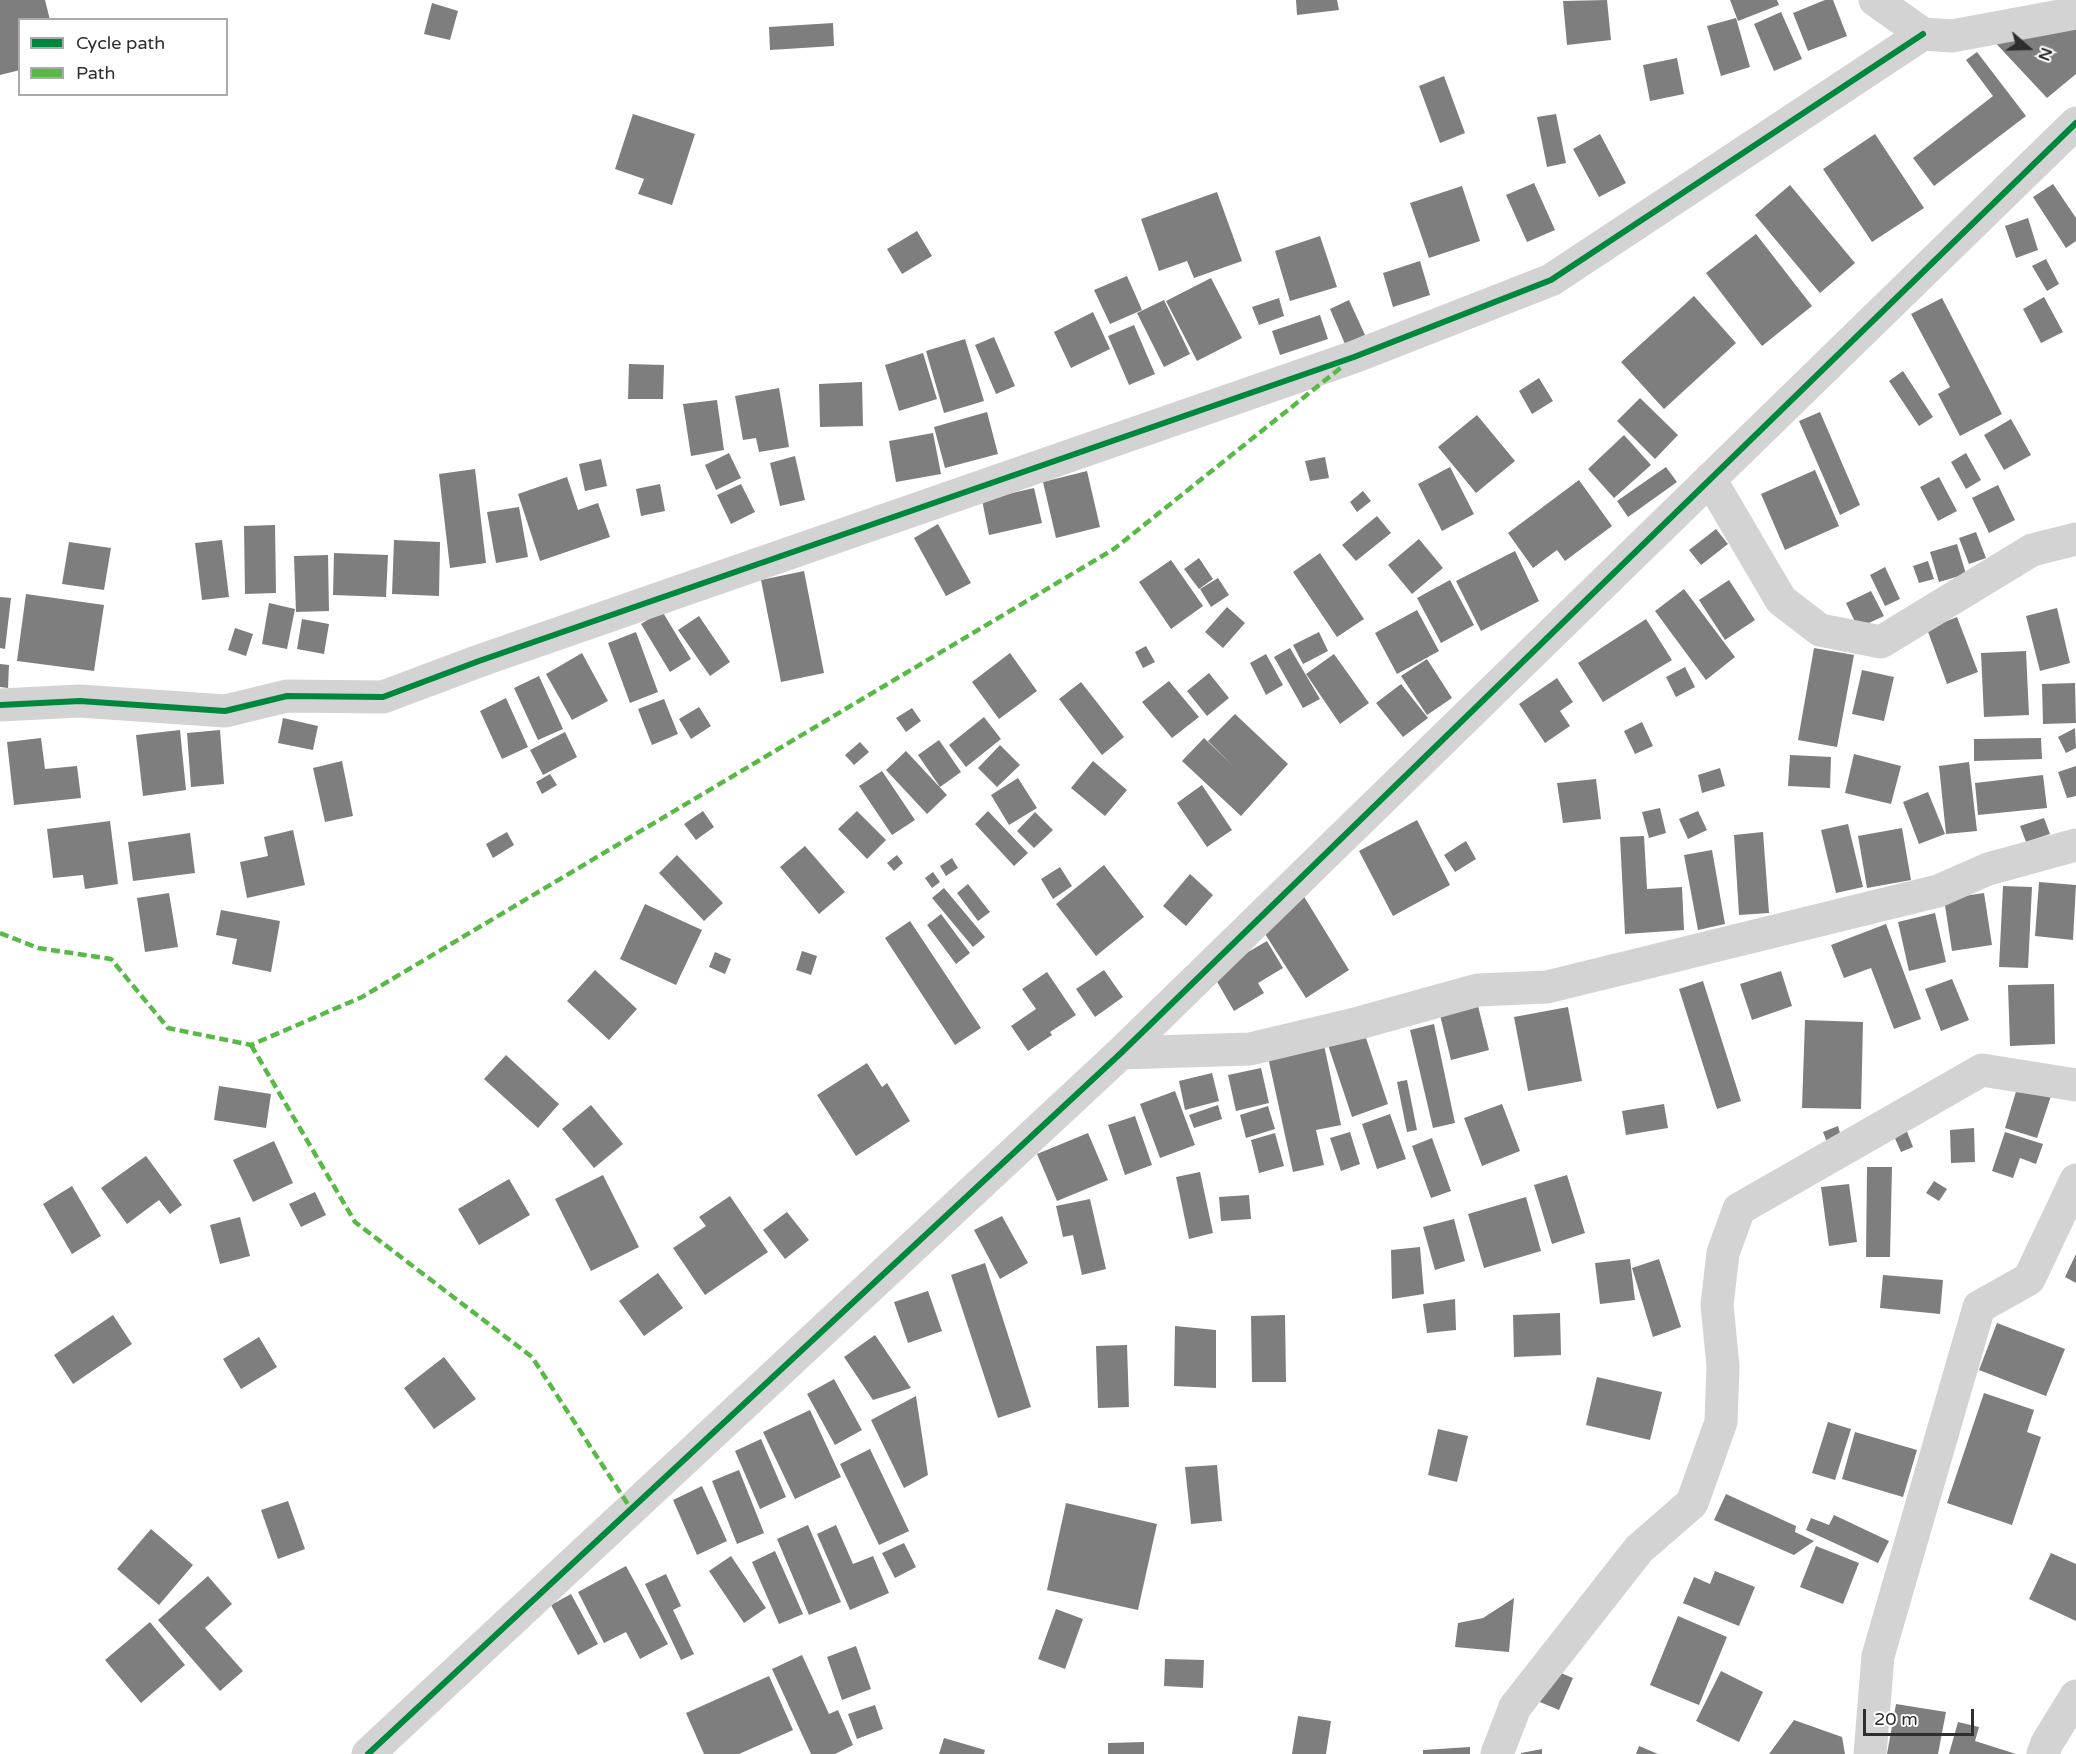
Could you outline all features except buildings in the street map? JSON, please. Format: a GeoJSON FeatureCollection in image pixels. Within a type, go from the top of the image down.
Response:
{"type":"FeatureCollection","features":[{"type":"Feature","properties":{"kind":"street"},"geometry":{"type":"LineString","coordinates":[[1875,0],[1923,34],[1952,36],[2076,13]]}},
{"type":"Feature","properties":{"kind":"street"},"geometry":{"type":"LineString","coordinates":[[0,705],[80,701],[225,711],[287,696],[383,697],[479,661],[1354,357],[1551,279],[1923,34]]}},
{"type":"Feature","properties":{"kind":"street"},"geometry":{"type":"LineString","coordinates":[[368,1754],[1121,1053],[2076,123]]}},
{"type":"Feature","properties":{"kind":"street"},"geometry":{"type":"LineString","coordinates":[[1710,479],[1781,600],[1820,630],[1881,642],[2032,550],[2076,539]]}},
{"type":"Feature","properties":{"kind":"street"},"geometry":{"type":"LineString","coordinates":[[1121,1053],[1250,1049],[1359,1023],[1478,990],[1547,987],[1938,891],[1988,869],[2076,845]]}},
{"type":"Feature","properties":{"kind":"street"},"geometry":{"type":"LineString","coordinates":[[1497,1754],[1515,1707],[1639,1549],[1692,1503],[1721,1422],[1724,1366],[1717,1305],[1723,1253],[1739,1209],[1982,1070],[2076,1085]]}},
{"type":"Feature","properties":{"kind":"street"},"geometry":{"type":"LineString","coordinates":[[1870,1754],[1878,1656],[1979,1307],[2029,1279],[2076,1180]]}},
{"type":"Feature","properties":{"kind":"street"},"geometry":{"type":"LineString","coordinates":[[2043,1754],[2047,1743],[2076,1696]]}},
{"type":"Feature","properties":{"kind":"marked path"},"geometry":{"type":"LineString","coordinates":[[0,933],[38,948],[111,959],[168,1028],[251,1045],[362,997],[1114,549],[1343,366]]}},
{"type":"Feature","properties":{"kind":"marked path"},"geometry":{"type":"LineString","coordinates":[[251,1045],[355,1222],[532,1357],[631,1509]]}},
{"type":"Feature","properties":{"kind":"cycle path"},"geometry":{"type":"LineString","coordinates":[[0,705],[80,701],[225,711],[287,696],[383,697],[479,661],[1354,357],[1551,280],[1923,34]]}},
{"type":"Feature","properties":{"kind":"cycle path"},"geometry":{"type":"LineString","coordinates":[[368,1754],[1121,1053],[2076,123]]}}]}
